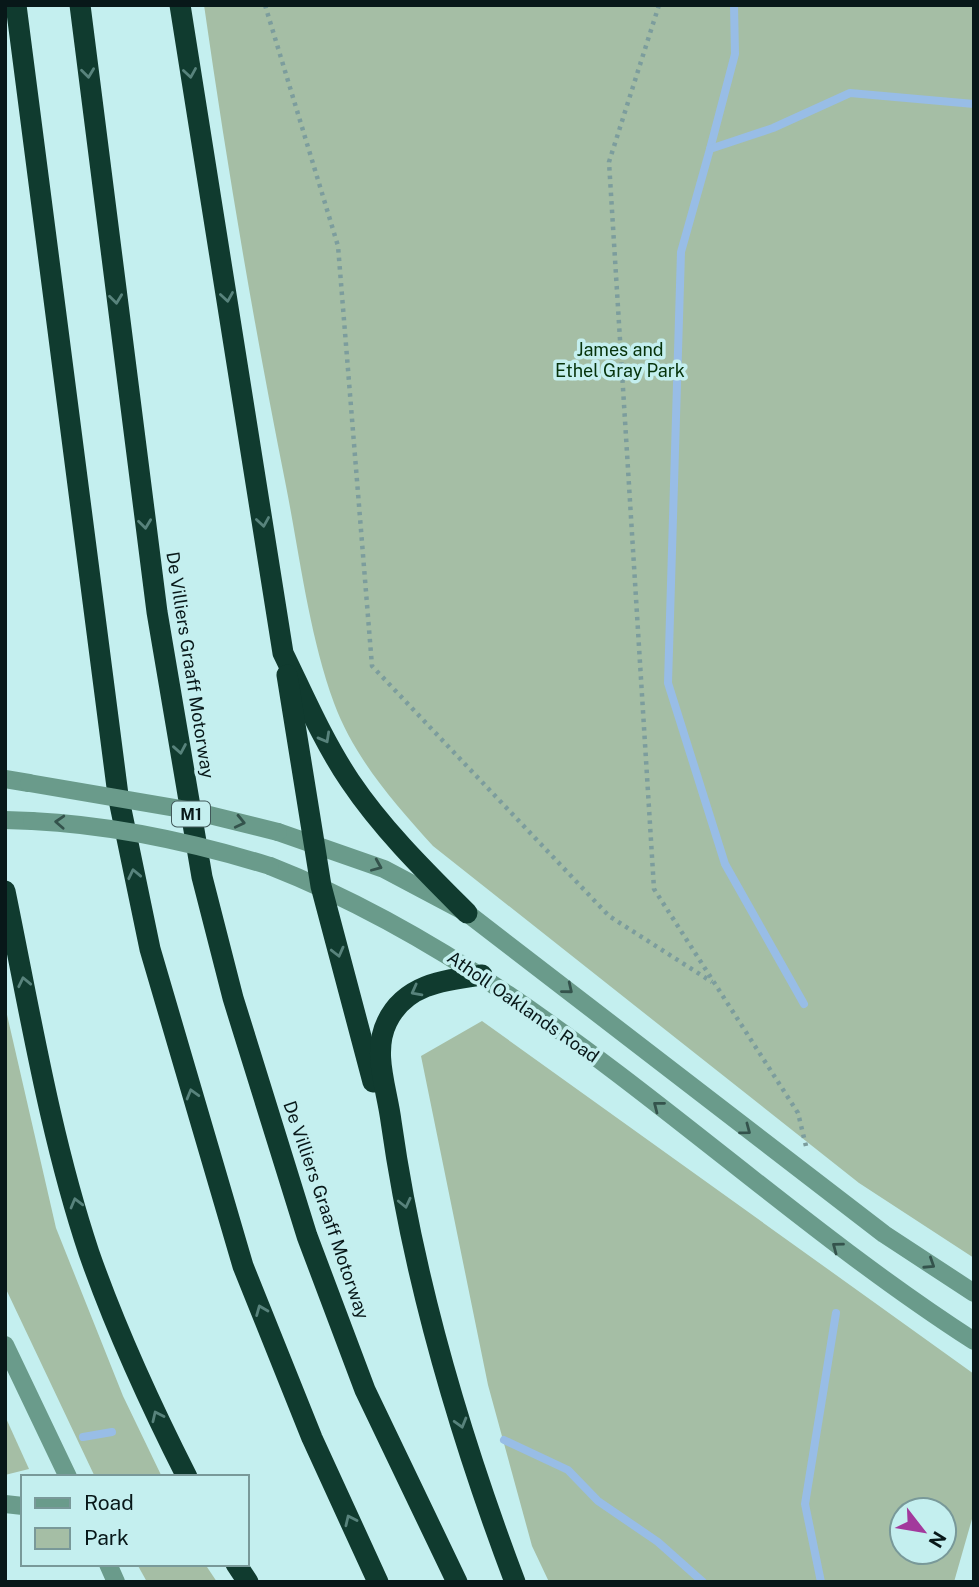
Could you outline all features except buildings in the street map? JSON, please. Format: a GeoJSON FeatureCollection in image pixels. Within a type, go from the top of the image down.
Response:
{"type":"FeatureCollection","features":[{"type":"Feature","properties":{"kind":"highway"},"geometry":{"type":"LineString","coordinates":[[16,5],[118,795],[150,949],[243,1266],[312,1438],[378,1582]]}},
{"type":"Feature","properties":{"kind":"highway","name":"De Villiers Graaff Motorway"},"geometry":{"type":"LineString","coordinates":[[80,5],[157,612],[202,877],[233,998],[307,1236],[365,1390],[457,1582]]}},
{"type":"Feature","properties":{"kind":"highway"},"geometry":{"type":"LineString","coordinates":[[180,5],[321,886],[396,1162],[425,1294],[461,1422],[515,1582]]}},
{"type":"Feature","properties":{"kind":"highway"},"geometry":{"type":"LineString","coordinates":[[284,653],[324,738],[350,781],[386,828],[467,913]]}},
{"type":"Feature","properties":{"kind":"highway"},"geometry":{"type":"LineString","coordinates":[[5,891],[40,1061],[89,1251],[123,1344],[186,1475]]}},
{"type":"Feature","properties":{"kind":"highway"},"geometry":{"type":"LineString","coordinates":[[396,1162],[381,1066],[381,1040],[386,1024],[403,999],[425,986],[444,980],[482,975]]}},
{"type":"Feature","properties":{"kind":"highway"},"geometry":{"type":"LineString","coordinates":[[237,1566],[248,1582]]}},
{"type":"Feature","properties":{"kind":"street","name":"Atholl Oaklands Road"},"geometry":{"type":"LineString","coordinates":[[5,779],[192,811],[278,832],[313,842],[420,886],[467,913],[884,1234],[974,1293]]}},
{"type":"Feature","properties":{"kind":"street","name":"Atholl Oaklands Road"},"geometry":{"type":"LineString","coordinates":[[5,820],[73,823],[153,835],[270,866],[321,886],[482,975],[539,1014],[840,1250],[974,1341]]}},
{"type":"Feature","properties":{"kind":"street"},"geometry":{"type":"LineString","coordinates":[[5,1345],[67,1475]]}},
{"type":"Feature","properties":{"kind":"street"},"geometry":{"type":"LineString","coordinates":[[109,1566],[116,1582]]}},
{"type":"Feature","properties":{"kind":"path"},"geometry":{"type":"LineString","coordinates":[[265,5],[338,246],[372,666],[609,916],[715,984]]}},
{"type":"Feature","properties":{"kind":"path"},"geometry":{"type":"LineString","coordinates":[[659,5],[609,162],[654,889],[798,1113],[816,1182]]}},
{"type":"Feature","properties":{"kind":"green space","name":"James and Ethel Gray Park"},"geometry":{"type":"Polygon","coordinates":[[[204,5],[974,5],[974,1258],[859,1183],[433,846],[390,797],[364,762],[334,703],[312,623],[252,306],[204,5]]]}},
{"type":"Feature","properties":{"kind":"green space"},"geometry":{"type":"Polygon","coordinates":[[[5,1006],[56,1228],[123,1396],[161,1475],[94,1475],[5,1287],[5,1006]]]}},
{"type":"Feature","properties":{"kind":"green space"},"geometry":{"type":"Polygon","coordinates":[[[482,1021],[974,1374],[974,1512],[954,1582],[549,1582],[532,1546],[488,1385],[421,1056],[482,1021]]]}},
{"type":"Feature","properties":{"kind":"green space"},"geometry":{"type":"Polygon","coordinates":[[[5,1416],[29,1469],[5,1475],[5,1416]]]}},
{"type":"Feature","properties":{"kind":"green space"},"geometry":{"type":"Polygon","coordinates":[[[138,1566],[206,1566],[217,1582],[147,1582],[138,1566]]]}},
{"type":"Feature","properties":{"kind":"waterway"},"geometry":{"type":"LineString","coordinates":[[710,149],[735,54],[734,5]]}},
{"type":"Feature","properties":{"kind":"waterway"},"geometry":{"type":"LineString","coordinates":[[804,1004],[725,864],[668,683],[681,252],[710,149],[773,128],[850,93],[974,104]]}},
{"type":"Feature","properties":{"kind":"waterway"},"geometry":{"type":"LineString","coordinates":[[821,1582],[805,1504],[836,1313]]}},
{"type":"Feature","properties":{"kind":"waterway"},"geometry":{"type":"LineString","coordinates":[[83,1437],[112,1432]]}},
{"type":"Feature","properties":{"kind":"waterway"},"geometry":{"type":"LineString","coordinates":[[504,1440],[568,1470],[598,1501],[658,1542],[703,1582]]}}]}
